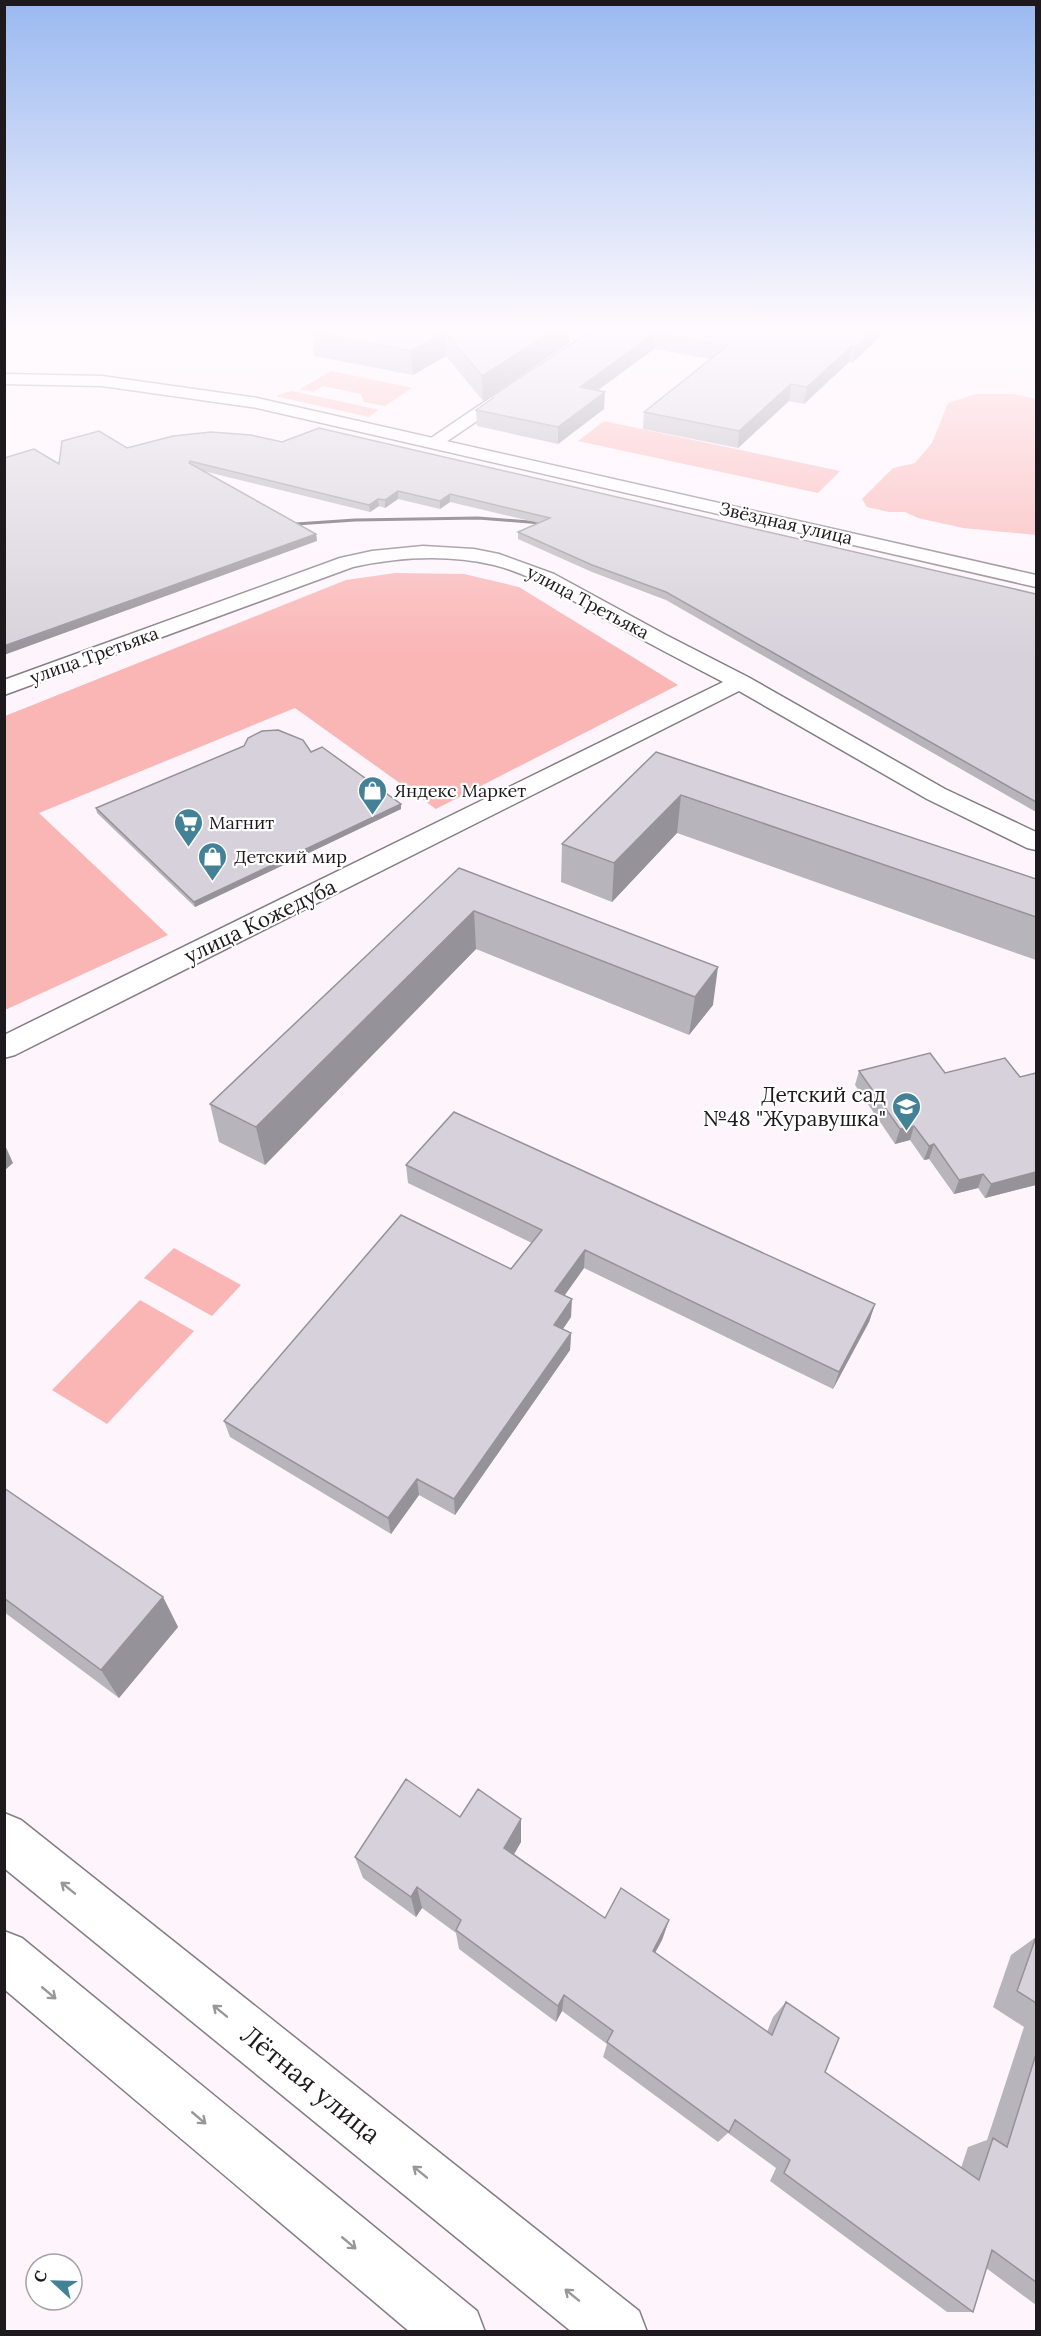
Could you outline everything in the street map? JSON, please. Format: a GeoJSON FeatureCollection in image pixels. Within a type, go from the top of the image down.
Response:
{"type":"FeatureCollection","features":[{"type":"Feature","properties":{"kind":"street","name":"Звёздная улица"},"geometry":{"type":"LineString","coordinates":[[430,441],[1036,581]]}},
{"type":"Feature","properties":{"kind":"street","name":"улица Третьяка"},"geometry":{"type":"LineString","coordinates":[[4,688],[347,562],[377,554],[417,552],[474,555],[529,569],[740,682],[936,794],[1036,842]]}},
{"type":"Feature","properties":{"kind":"street","name":"улица Кожедуба"},"geometry":{"type":"LineString","coordinates":[[4,1048],[740,682]]}},
{"type":"Feature","properties":{"kind":"street","name":"Лётная улица"},"geometry":{"type":"LineString","coordinates":[[4,1837],[618,2331]]}},
{"type":"Feature","properties":{"kind":"street"},"geometry":{"type":"LineString","coordinates":[[4,1956],[456,2331]]}},
{"type":"Feature","properties":{"kind":"shaded area"},"geometry":{"type":"Polygon","coordinates":[[[578,441],[698,441],[840,471],[818,493],[578,441]]]}},
{"type":"Feature","properties":{"kind":"shaded area"},"geometry":{"type":"Polygon","coordinates":[[[933,441],[1036,441],[1036,535],[963,528],[918,518],[905,512],[889,512],[867,507],[862,499],[893,468],[915,463],[933,441]]]}},
{"type":"Feature","properties":{"kind":"shaded area"},"geometry":{"type":"Polygon","coordinates":[[[395,573],[464,574],[519,587],[678,685],[436,809],[295,708],[39,813],[168,935],[5,1010],[5,716],[346,580],[395,573]]]}},
{"type":"Feature","properties":{"kind":"shaded area"},"geometry":{"type":"Polygon","coordinates":[[[174,1248],[241,1285],[212,1316],[144,1278],[174,1248]]]}},
{"type":"Feature","properties":{"kind":"shaded area"},"geometry":{"type":"Polygon","coordinates":[[[140,1300],[194,1331],[107,1424],[52,1390],[140,1300]]]}},
{"type":"Feature","properties":{"kind":"building"},"geometry":{"type":"Polygon","coordinates":[[[62,441],[115,441],[127,448],[154,441],[375,441],[1036,594],[1036,802],[666,592],[592,565],[518,532],[550,518],[450,494],[440,501],[398,491],[385,500],[378,499],[369,505],[190,461],[189,463],[316,534],[4,646],[4,458],[34,449],[59,464],[62,441]]]}},
{"type":"Feature","properties":{"kind":"building"},"geometry":{"type":"Polygon","coordinates":[[[278,730],[303,740],[311,752],[322,747],[401,804],[194,902],[96,808],[244,746],[248,738],[262,731],[278,730]]]}},
{"type":"Feature","properties":{"kind":"building"},"geometry":{"type":"Polygon","coordinates":[[[656,752],[1036,879],[1036,917],[681,795],[614,863],[562,844],[656,752]]]}},
{"type":"Feature","properties":{"kind":"building"},"geometry":{"type":"Polygon","coordinates":[[[459,868],[718,967],[695,997],[474,911],[256,1127],[210,1104],[459,868]]]}},
{"type":"Feature","properties":{"kind":"building"},"geometry":{"type":"Polygon","coordinates":[[[930,1053],[945,1073],[1005,1058],[1020,1077],[1036,1073],[1036,1172],[991,1184],[983,1174],[959,1180],[934,1144],[929,1146],[914,1126],[900,1129],[859,1071],[930,1053]]]}},
{"type":"Feature","properties":{"kind":"building"},"geometry":{"type":"Polygon","coordinates":[[[454,1112],[875,1304],[839,1372],[585,1250],[555,1291],[572,1299],[554,1325],[571,1333],[454,1499],[417,1479],[388,1518],[224,1421],[401,1215],[511,1269],[542,1230],[406,1165],[454,1112]]]}},
{"type":"Feature","properties":{"kind":"building"},"geometry":{"type":"Polygon","coordinates":[[[4,1488],[163,1597],[101,1670],[4,1598],[4,1488]]]}},
{"type":"Feature","properties":{"kind":"building"},"geometry":{"type":"Polygon","coordinates":[[[406,1779],[460,1817],[478,1789],[521,1819],[504,1848],[605,1918],[621,1888],[669,1920],[653,1951],[772,2035],[786,2002],[839,2038],[825,2072],[979,2180],[993,2138],[1007,2147],[1036,2054],[1036,2282],[992,2250],[973,2312],[784,2173],[790,2160],[735,2120],[729,2132],[607,2042],[613,2031],[564,1995],[558,2006],[456,1930],[461,1920],[417,1887],[411,1897],[355,1857],[406,1779]]]}},
{"type":"Feature","properties":{"kind":"building"},"geometry":{"type":"Polygon","coordinates":[[[1036,1937],[1036,2003],[1017,1991],[1036,1937]]]}},
{"type":"Feature","properties":{"kind":"railway"},"geometry":{"type":"LineString","coordinates":[[281,525],[355,520],[478,518],[554,524]]}},
{"type":"Feature","properties":{"kind":"place","name":"Яндекс Маркет"},"geometry":{"type":"Point","coordinates":[373,816]}},
{"type":"Feature","properties":{"kind":"place","name":"Магнит"},"geometry":{"type":"Point","coordinates":[188,848]}},
{"type":"Feature","properties":{"kind":"place","name":"Детский мир"},"geometry":{"type":"Point","coordinates":[213,882]}},
{"type":"Feature","properties":{"kind":"place","name":"Детский сад №48 \"Журавушка\""},"geometry":{"type":"Point","coordinates":[907,1132]}}]}
